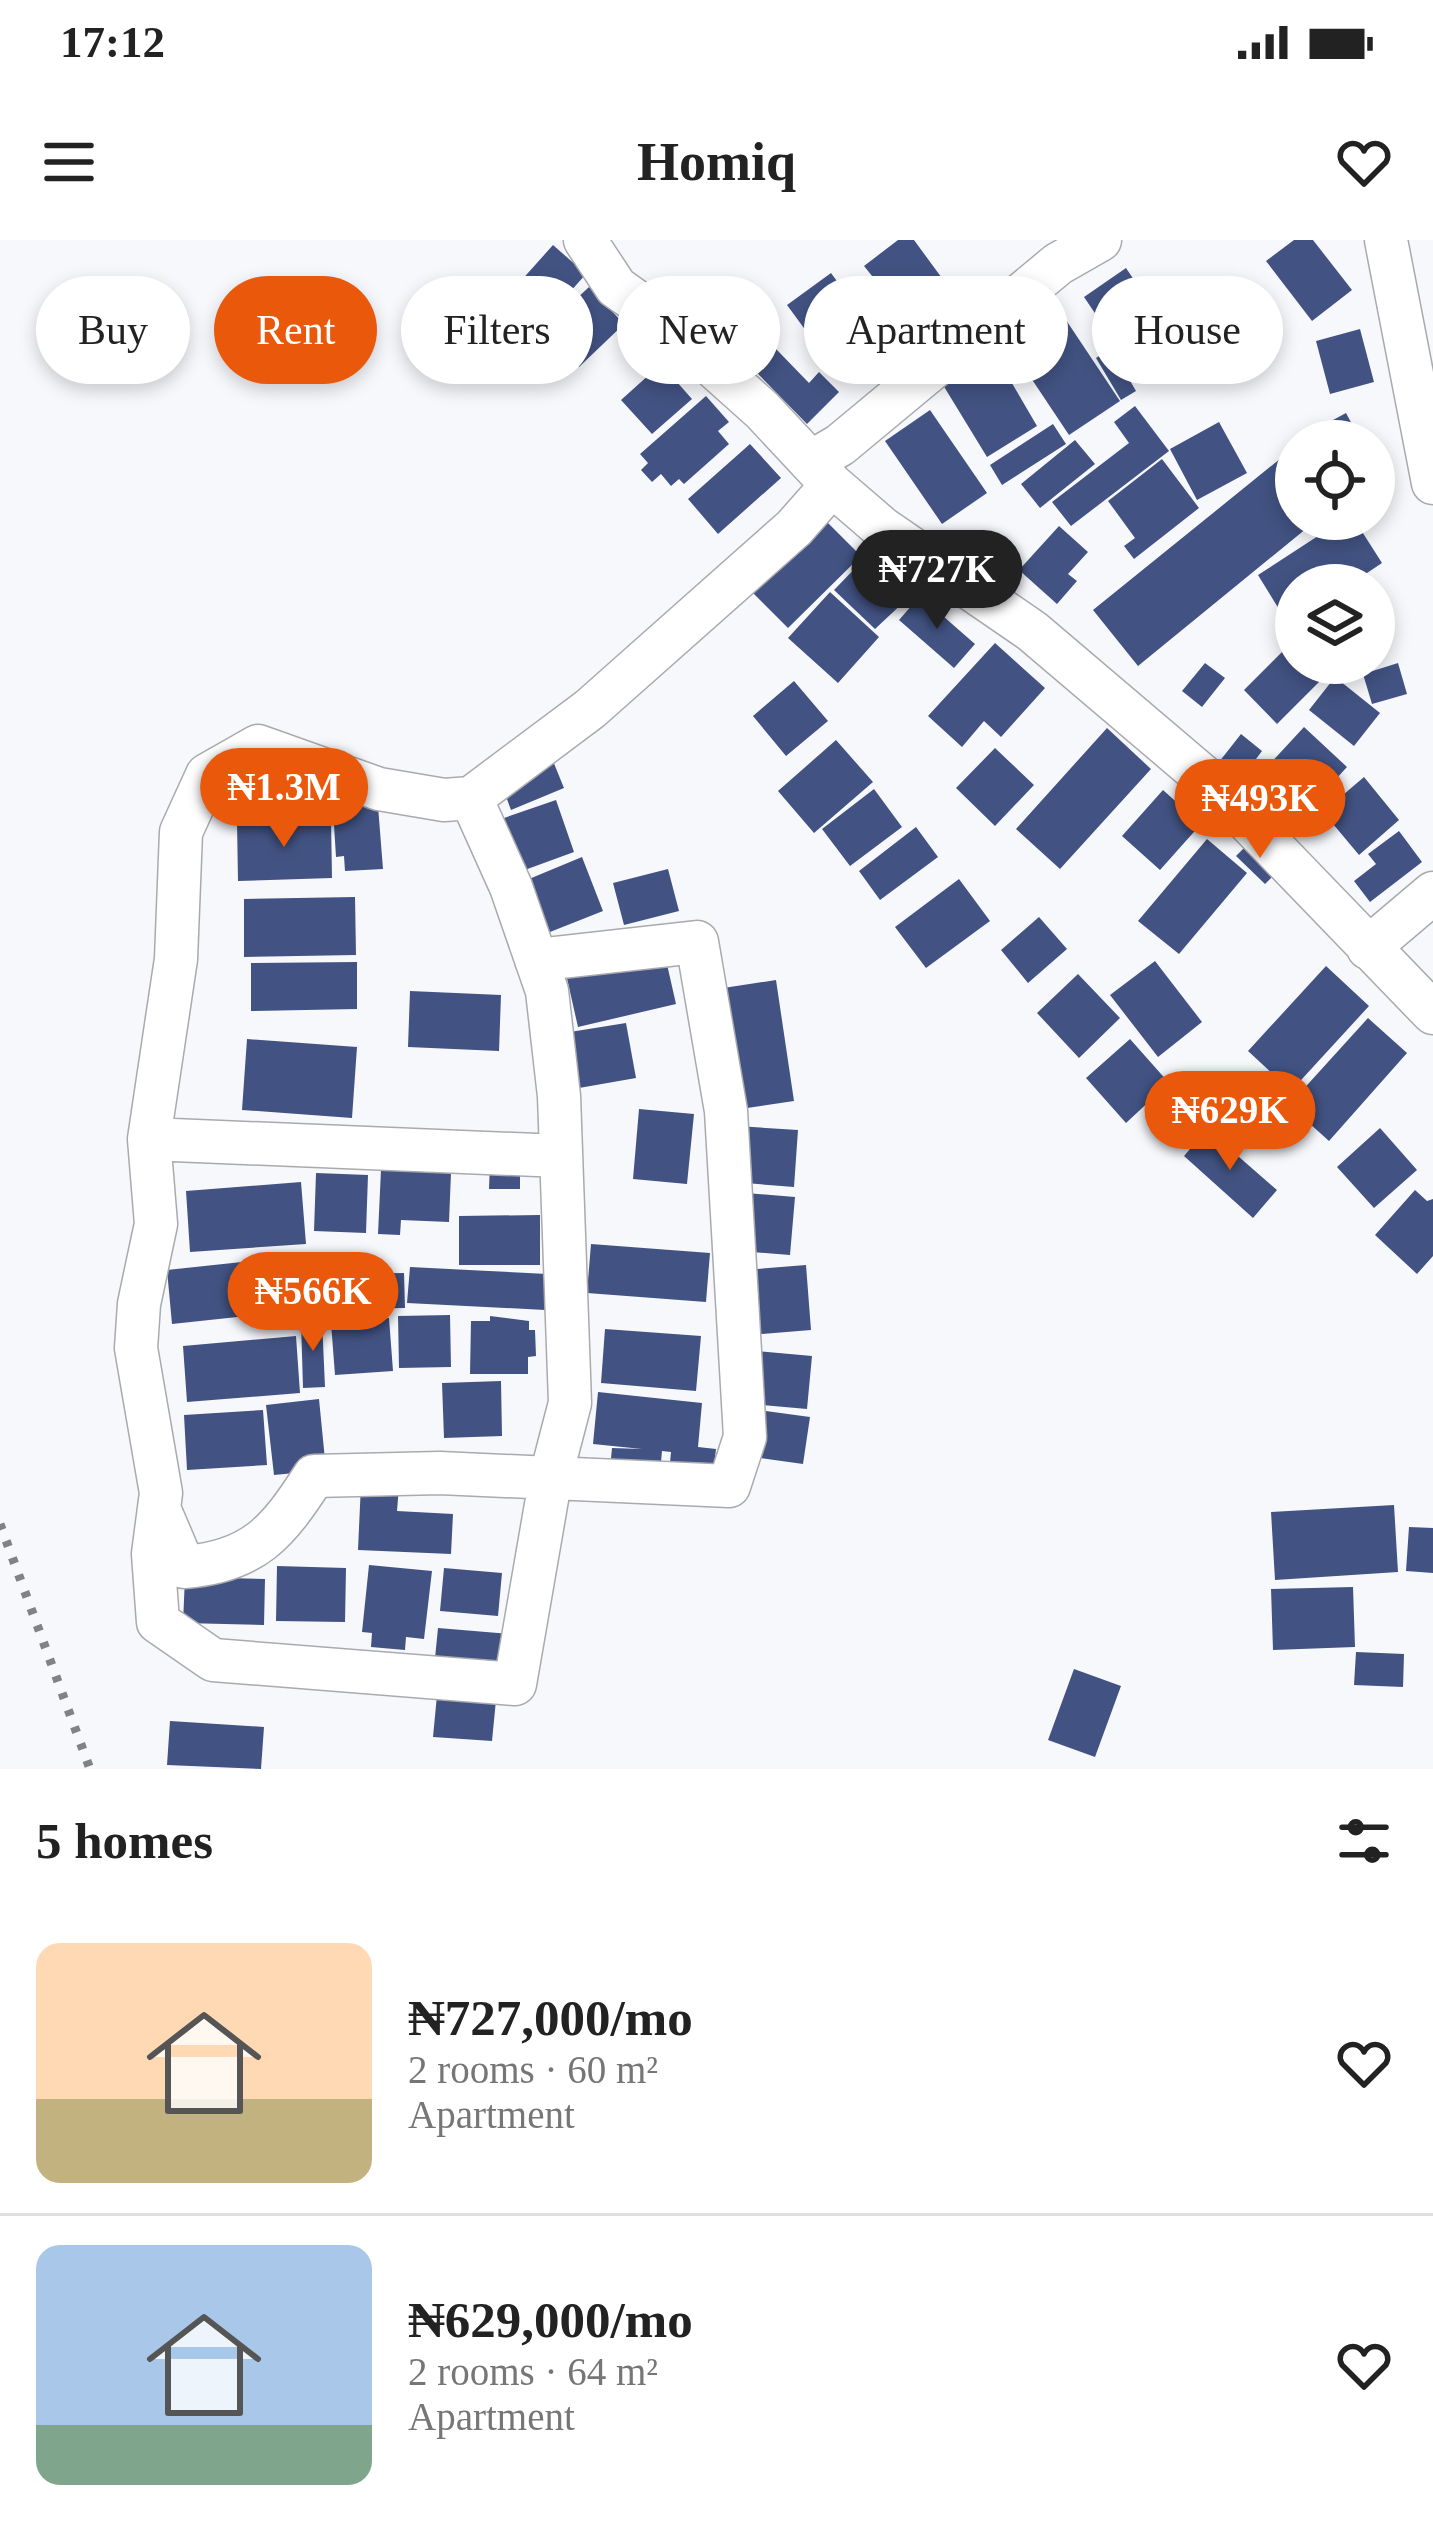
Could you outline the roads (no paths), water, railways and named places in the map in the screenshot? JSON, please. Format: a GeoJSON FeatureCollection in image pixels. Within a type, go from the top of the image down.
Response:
{"type":"FeatureCollection","features":[{"type":"Feature","properties":{"kind":"street"},"geometry":{"type":"LineString","coordinates":[[585,240],[616,287],[658,317],[745,394],[883,529],[1032,631],[1212,784],[1433,1013]]}},
{"type":"Feature","properties":{"kind":"street"},"geometry":{"type":"LineString","coordinates":[[471,797],[511,887],[536,960],[550,1012],[559,1096],[569,1403],[551,1476],[515,1684],[213,1660],[158,1622],[153,1555],[161,1493],[136,1348],[139,1304],[157,1212],[149,1139],[176,958],[181,832],[207,775],[258,746],[379,789],[444,800],[471,797],[590,709],[794,527],[840,445],[1058,264],[1100,240]]}},
{"type":"Feature","properties":{"kind":"street"},"geometry":{"type":"LineString","coordinates":[[1386,240],[1433,483]]}},
{"type":"Feature","properties":{"kind":"street"},"geometry":{"type":"LineString","coordinates":[[1368,948],[1433,893]]}},
{"type":"Feature","properties":{"kind":"street"},"geometry":{"type":"LineString","coordinates":[[159,1509],[184,1567],[237,1558],[265,1541],[314,1476],[551,1476],[729,1486],[746,1437],[727,1112],[697,943],[536,960]]}},
{"type":"Feature","properties":{"kind":"street"},"geometry":{"type":"LineString","coordinates":[[149,1139],[560,1156]]}},
{"type":"Feature","properties":{"kind":"railway"},"geometry":{"type":"LineString","coordinates":[[0,1524],[90,1769]]}}]}
